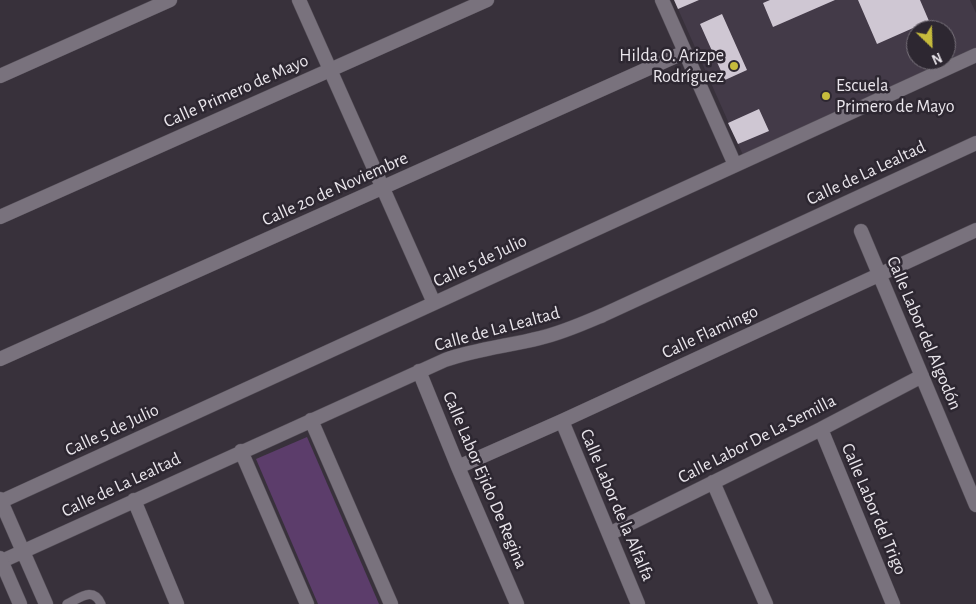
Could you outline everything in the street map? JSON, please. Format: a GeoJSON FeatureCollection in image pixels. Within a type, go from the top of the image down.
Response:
{"type":"FeatureCollection","features":[{"type":"Feature","properties":{"kind":"street"},"geometry":{"type":"LineString","coordinates":[[0,76],[170,0]]}},
{"type":"Feature","properties":{"kind":"street"},"geometry":{"type":"LineString","coordinates":[[299,0],[434,303]]}},
{"type":"Feature","properties":{"kind":"street","name":"Calle Primero de Mayo"},"geometry":{"type":"LineString","coordinates":[[0,217],[487,0]]}},
{"type":"Feature","properties":{"kind":"street"},"geometry":{"type":"LineString","coordinates":[[662,0],[735,166]]}},
{"type":"Feature","properties":{"kind":"street","name":"Calle 20 de Noviembre"},"geometry":{"type":"LineString","coordinates":[[0,359],[684,52]]}},
{"type":"Feature","properties":{"kind":"street","name":"Calle 5 de Julio"},"geometry":{"type":"LineString","coordinates":[[0,501],[976,55]]}},
{"type":"Feature","properties":{"kind":"street","name":"Calle de La Lealtad"},"geometry":{"type":"LineString","coordinates":[[0,560],[419,371],[466,352],[540,338],[565,331],[976,143]]}},
{"type":"Feature","properties":{"kind":"street","name":"Calle Flamingo"},"geometry":{"type":"LineString","coordinates":[[458,467],[976,230]]}},
{"type":"Feature","properties":{"kind":"street","name":"Calle Labor del Algodón"},"geometry":{"type":"LineString","coordinates":[[861,231],[976,505]]}},
{"type":"Feature","properties":{"kind":"street","name":"Calle Labor Ejido De Regina"},"geometry":{"type":"LineString","coordinates":[[419,371],[458,467],[518,604]]}},
{"type":"Feature","properties":{"kind":"street","name":"Calle Labor De La Semilla"},"geometry":{"type":"LineString","coordinates":[[609,534],[821,429],[922,376]]}},
{"type":"Feature","properties":{"kind":"street"},"geometry":{"type":"LineString","coordinates":[[311,420],[391,604]]}},
{"type":"Feature","properties":{"kind":"street","name":"Calle Labor de la Alfalfa"},"geometry":{"type":"LineString","coordinates":[[562,421],[638,604]]}},
{"type":"Feature","properties":{"kind":"street","name":"Calle Labor del Trigo"},"geometry":{"type":"LineString","coordinates":[[821,429],[894,604]]}},
{"type":"Feature","properties":{"kind":"street"},"geometry":{"type":"LineString","coordinates":[[241,452],[307,604]]}},
{"type":"Feature","properties":{"kind":"street"},"geometry":{"type":"LineString","coordinates":[[713,482],[766,604]]}},
{"type":"Feature","properties":{"kind":"street"},"geometry":{"type":"LineString","coordinates":[[134,500],[176,604]]}},
{"type":"Feature","properties":{"kind":"street"},"geometry":{"type":"LineString","coordinates":[[0,501],[46,604]]}},
{"type":"Feature","properties":{"kind":"street"},"geometry":{"type":"LineString","coordinates":[[0,560],[20,604]]}},
{"type":"Feature","properties":{"kind":"lane"},"geometry":{"type":"LineString","coordinates":[[67,604],[94,594],[102,604]]}},
{"type":"Feature","properties":{"kind":"shaded area","name":"Escuela Primero de Mayo"},"geometry":{"type":"Polygon","coordinates":[[[674,0],[970,0],[976,13],[976,50],[956,59],[956,20],[906,20],[906,70],[932,70],[743,155],[674,0]]]}},
{"type":"Feature","properties":{"kind":"shaded area"},"geometry":{"type":"Polygon","coordinates":[[[307,437],[379,604],[318,604],[256,459],[307,437]]]}},
{"type":"Feature","properties":{"kind":"building"},"geometry":{"type":"Polygon","coordinates":[[[674,0],[699,0],[678,9],[674,0]]]}},
{"type":"Feature","properties":{"kind":"building"},"geometry":{"type":"Polygon","coordinates":[[[770,0],[835,0],[773,27],[763,3],[770,0]]]}},
{"type":"Feature","properties":{"kind":"building"},"geometry":{"type":"Polygon","coordinates":[[[858,0],[920,0],[929,20],[906,20],[906,31],[877,44],[858,0]]]}},
{"type":"Feature","properties":{"kind":"building"},"geometry":{"type":"Polygon","coordinates":[[[722,14],[747,70],[725,80],[700,24],[722,14]]]}},
{"type":"Feature","properties":{"kind":"building"},"geometry":{"type":"Polygon","coordinates":[[[759,109],[769,131],[738,144],[728,123],[759,109]]]}},
{"type":"Feature","properties":{"kind":"place","name":"Hilda O. Arizpe Rodríguez"},"geometry":{"type":"Point","coordinates":[734,66]}},
{"type":"Feature","properties":{"kind":"place","name":"Escuela Primero de Mayo"},"geometry":{"type":"Point","coordinates":[826,96]}}]}
